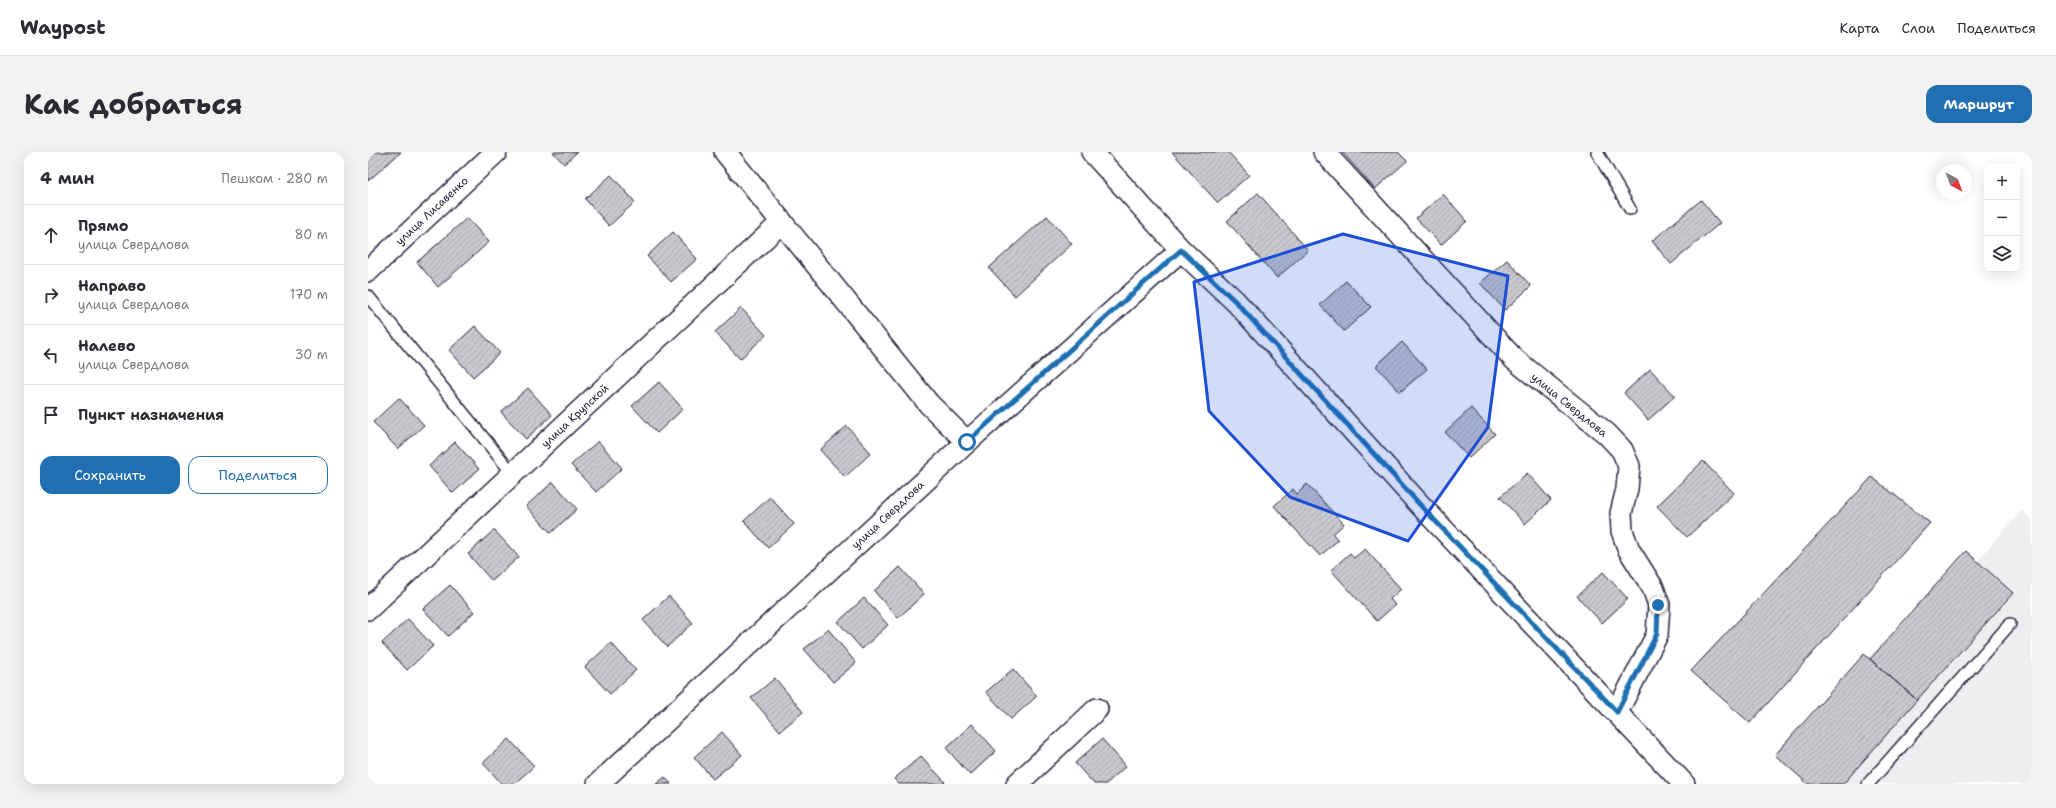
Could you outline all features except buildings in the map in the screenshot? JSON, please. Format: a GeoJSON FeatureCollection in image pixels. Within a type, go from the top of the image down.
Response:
{"type":"FeatureCollection","features":[{"type":"Feature","properties":{"kind":"street","name":"улица Лисавенко"},"geometry":{"type":"LineString","coordinates":[[368,271],[496,152]]}},
{"type":"Feature","properties":{"kind":"street"},"geometry":{"type":"LineString","coordinates":[[725,152],[929,404],[967,442]]}},
{"type":"Feature","properties":{"kind":"street","name":"улица Свердлова"},"geometry":{"type":"LineString","coordinates":[[1324,152],[1514,360],[1607,434],[1622,450],[1629,466],[1627,489],[1621,512],[1622,531],[1629,550],[1653,588],[1658,605],[1657,634],[1617,712]]}},
{"type":"Feature","properties":{"kind":"street"},"geometry":{"type":"LineString","coordinates":[[1101,155],[1181,250],[1236,302],[1423,508],[1684,784]]}},
{"type":"Feature","properties":{"kind":"street","name":"улица Крупской"},"geometry":{"type":"LineString","coordinates":[[368,609],[782,222]]}},
{"type":"Feature","properties":{"kind":"street","name":"улица Свердлова"},"geometry":{"type":"LineString","coordinates":[[598,784],[967,442],[1181,250]]}},
{"type":"Feature","properties":{"kind":"street"},"geometry":{"type":"LineString","coordinates":[[1017,784],[1097,709]]}},
{"type":"Feature","properties":{"kind":"lane"},"geometry":{"type":"LineString","coordinates":[[1597,152],[1630,209]]}},
{"type":"Feature","properties":{"kind":"lane"},"geometry":{"type":"LineString","coordinates":[[368,296],[513,474]]}},
{"type":"Feature","properties":{"kind":"lane"},"geometry":{"type":"LineString","coordinates":[[1868,784],[2010,624]]}},
{"type":"Feature","properties":{"kind":"highlighted area"},"geometry":{"type":"Polygon","coordinates":[[[1343,234],[1508,276],[1488,427],[1408,541],[1290,497],[1209,411],[1194,282],[1343,234]]]}},
{"type":"Feature","properties":{"kind":"shaded area"},"geometry":{"type":"Polygon","coordinates":[[[2022,510],[2032,520],[2032,784],[1808,784],[1775,755],[1864,654],[1870,659],[1966,551],[1977,561],[2022,510]]]}},
{"type":"Feature","properties":{"kind":"route"},"geometry":{"type":"LineString","coordinates":[[967,442],[1181,250],[1236,302],[1423,508],[1617,712],[1657,634],[1658,605]]}}]}
